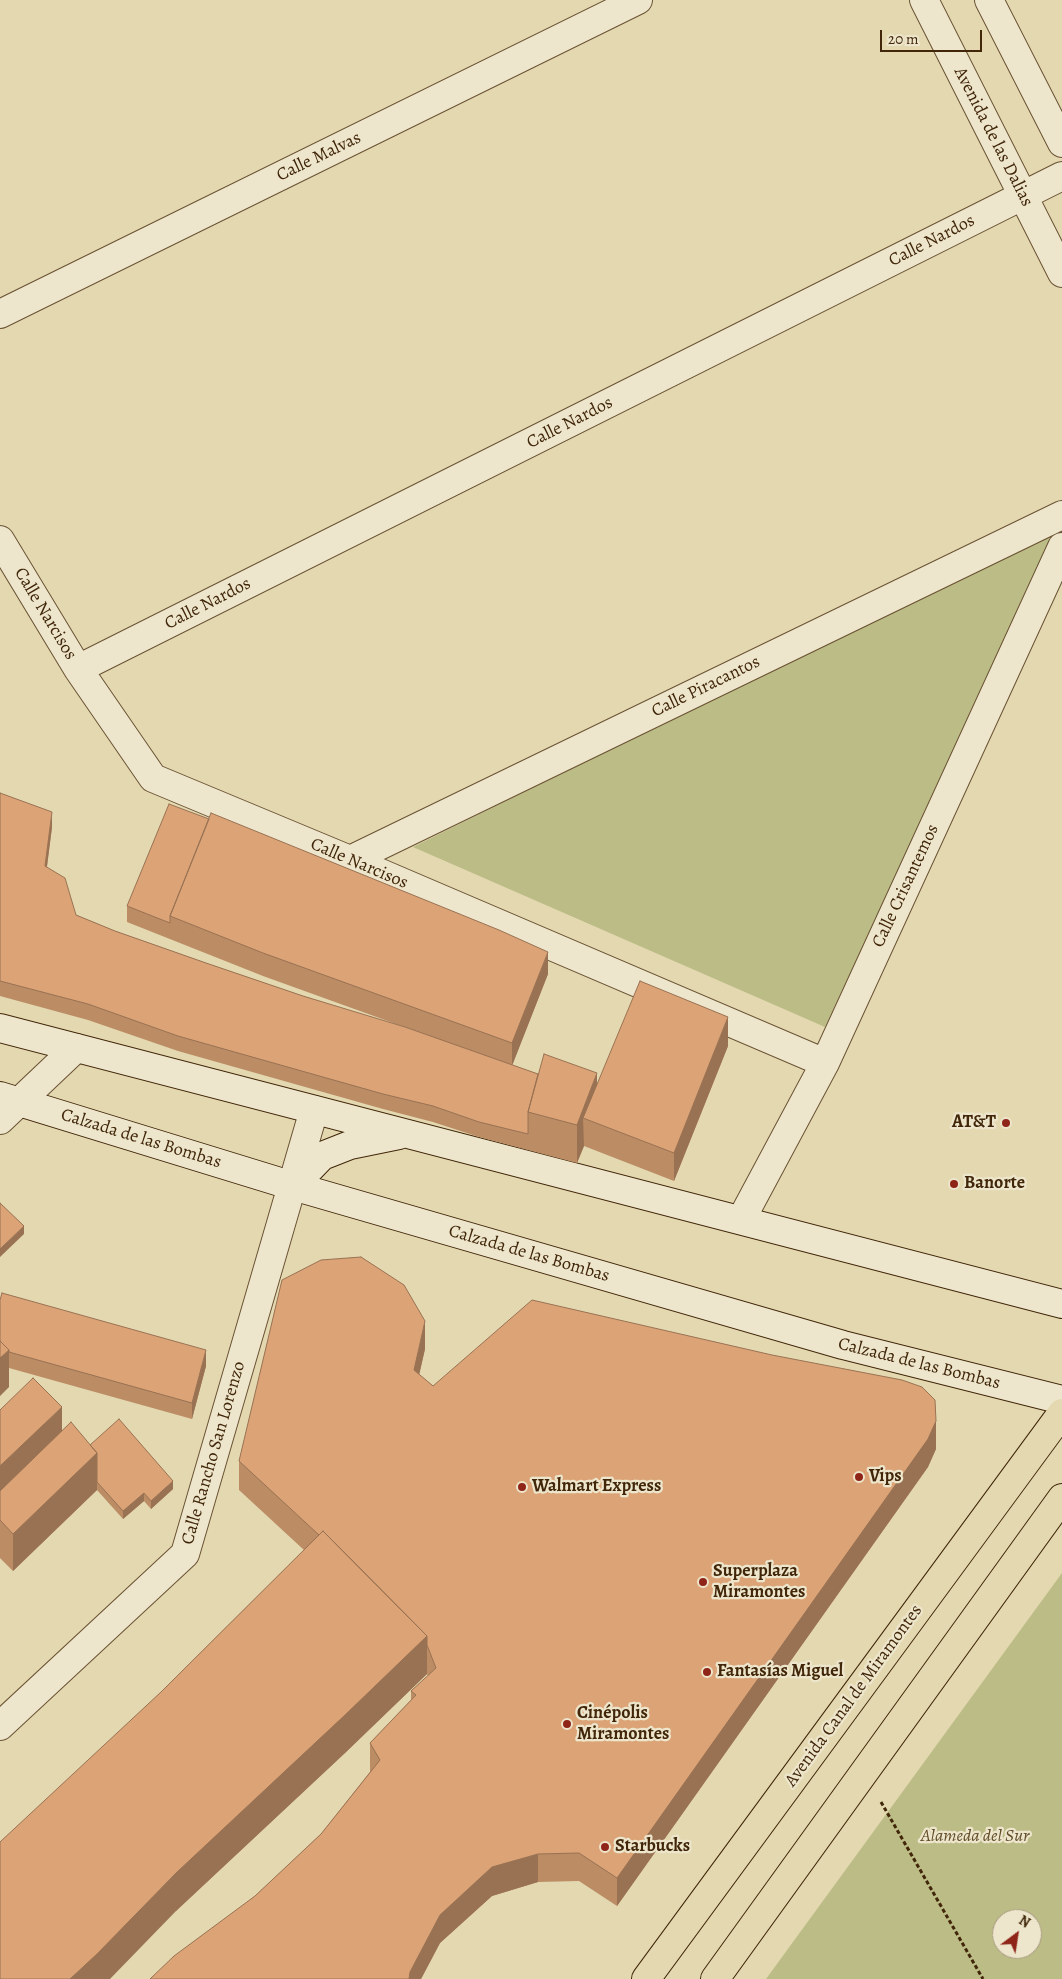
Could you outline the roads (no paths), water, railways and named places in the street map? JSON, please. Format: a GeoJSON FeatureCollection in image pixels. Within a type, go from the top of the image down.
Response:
{"type":"FeatureCollection","features":[{"type":"Feature","properties":{"kind":"main road","name":"Avenida Canal de Miramontes"},"geometry":{"type":"LineString","coordinates":[[646,1979],[1062,1412]]}},
{"type":"Feature","properties":{"kind":"main road"},"geometry":{"type":"LineString","coordinates":[[715,1979],[1062,1498]]}},
{"type":"Feature","properties":{"kind":"street","name":"Calle Malvas"},"geometry":{"type":"LineString","coordinates":[[0,314],[638,0]]}},
{"type":"Feature","properties":{"kind":"street","name":"Avenida de las Dalias"},"geometry":{"type":"LineString","coordinates":[[924,0],[1062,273]]}},
{"type":"Feature","properties":{"kind":"street"},"geometry":{"type":"LineString","coordinates":[[989,0],[1062,143]]}},
{"type":"Feature","properties":{"kind":"street","name":"Calle Nardos"},"geometry":{"type":"LineString","coordinates":[[78,669],[1062,176]]}},
{"type":"Feature","properties":{"kind":"street","name":"Calle Piracantos"},"geometry":{"type":"LineString","coordinates":[[350,860],[1062,515]]}},
{"type":"Feature","properties":{"kind":"street","name":"Calle Narcisos"},"geometry":{"type":"LineString","coordinates":[[0,540],[78,669],[153,778],[825,1063]]}},
{"type":"Feature","properties":{"kind":"street","name":"Calle Crisantemos"},"geometry":{"type":"LineString","coordinates":[[741,1220],[825,1063],[1062,547]]}},
{"type":"Feature","properties":{"kind":"street"},"geometry":{"type":"LineString","coordinates":[[0,1028],[1062,1304]]}},
{"type":"Feature","properties":{"kind":"street"},"geometry":{"type":"LineString","coordinates":[[6,1106],[76,1048]]}},
{"type":"Feature","properties":{"kind":"street","name":"Calzada de las Bombas"},"geometry":{"type":"LineString","coordinates":[[6,1106],[293,1186],[843,1345],[1062,1400]]}},
{"type":"Feature","properties":{"kind":"street","name":"Calle Rancho San Lorenzo"},"geometry":{"type":"LineString","coordinates":[[0,1726],[185,1554],[314,1110]]}},
{"type":"Feature","properties":{"kind":"street"},"geometry":{"type":"LineString","coordinates":[[293,1186],[322,1156],[350,1145],[406,1134]]}},
{"type":"Feature","properties":{"kind":"place","name":"AT&T"},"geometry":{"type":"Point","coordinates":[1006,1123]}},
{"type":"Feature","properties":{"kind":"place","name":"Banorte"},"geometry":{"type":"Point","coordinates":[954,1184]}},
{"type":"Feature","properties":{"kind":"place","name":"Vips"},"geometry":{"type":"Point","coordinates":[859,1477]}},
{"type":"Feature","properties":{"kind":"place","name":"Walmart Express"},"geometry":{"type":"Point","coordinates":[522,1487]}},
{"type":"Feature","properties":{"kind":"place","name":"Superplaza Miramontes"},"geometry":{"type":"Point","coordinates":[703,1582]}},
{"type":"Feature","properties":{"kind":"place","name":"Fantasías Miguel"},"geometry":{"type":"Point","coordinates":[707,1672]}},
{"type":"Feature","properties":{"kind":"place","name":"Cinépolis Miramontes"},"geometry":{"type":"Point","coordinates":[567,1724]}},
{"type":"Feature","properties":{"kind":"place","name":"Starbucks"},"geometry":{"type":"Point","coordinates":[605,1847]}},
{"type":"Feature","properties":{"kind":"park label","name":"Alameda del Sur"},"geometry":{"type":"Point","coordinates":[975,1837]}}]}
